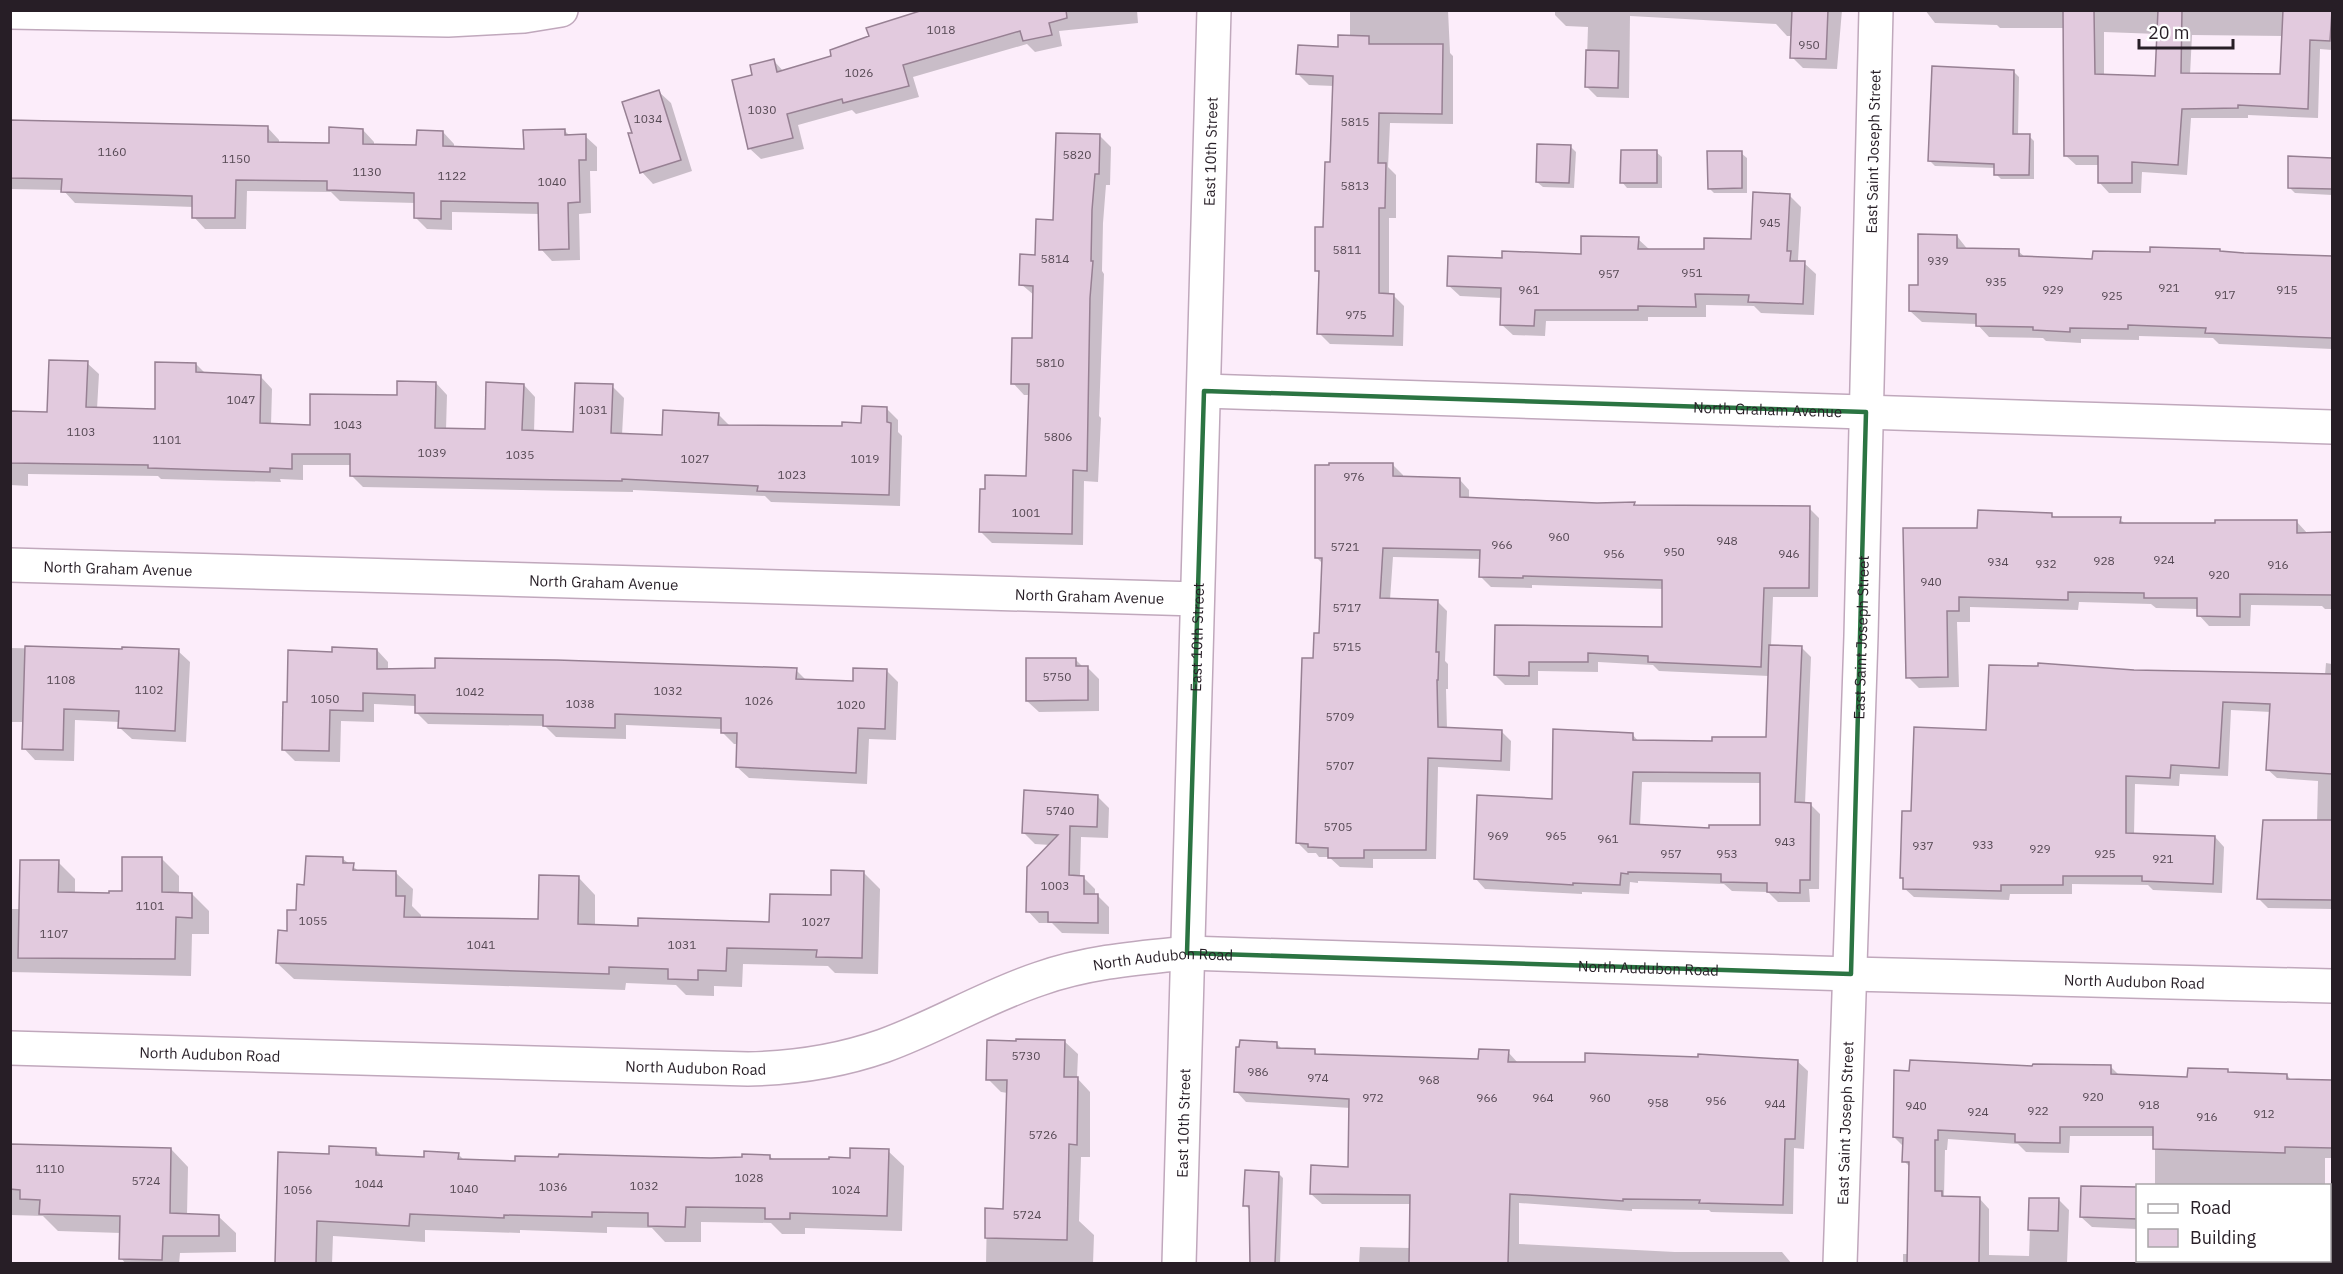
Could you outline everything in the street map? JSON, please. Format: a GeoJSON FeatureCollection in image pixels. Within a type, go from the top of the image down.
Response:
{"type":"FeatureCollection","features":[{"type":"Feature","properties":{"kind":"street"},"geometry":{"type":"LineString","coordinates":[[10,12],[448,20],[524,16],[561,10]]}},
{"type":"Feature","properties":{"kind":"street","name":"East 10th Street"},"geometry":{"type":"LineString","coordinates":[[1179,1263],[1214,10]]}},
{"type":"Feature","properties":{"kind":"street","name":"East Saint Joseph Street"},"geometry":{"type":"LineString","coordinates":[[1840,1263],[1851,974],[1876,10]]}},
{"type":"Feature","properties":{"kind":"street","name":"North Graham Avenue"},"geometry":{"type":"LineString","coordinates":[[1204,391],[2332,427]]}},
{"type":"Feature","properties":{"kind":"street","name":"North Graham Avenue"},"geometry":{"type":"LineString","coordinates":[[10,565],[1197,599]]}},
{"type":"Feature","properties":{"kind":"street","name":"North Audubon Road"},"geometry":{"type":"LineString","coordinates":[[10,1047],[736,1069],[779,1068],[825,1062],[882,1046],[1020,986],[1061,972],[1114,961],[1187,953],[1851,974],[2332,986]]}},
{"type":"Feature","properties":{"kind":"highlighted area"},"geometry":{"type":"Polygon","coordinates":[[[1204,391],[1866,412],[1851,974],[1187,953],[1204,391]]]}},
{"type":"Feature","properties":{"kind":"building"},"geometry":{"type":"Polygon","coordinates":[[[923,10],[1066,10],[1067,18],[1049,23],[1052,35],[1023,41],[1020,31],[903,65],[909,86],[843,103],[842,99],[787,114],[793,138],[748,149],[732,80],[752,75],[750,65],[774,59],[777,72],[831,56],[830,50],[869,36],[866,28],[923,10]]]}},
{"type":"Feature","properties":{"kind":"building"},"geometry":{"type":"Polygon","coordinates":[[[1792,10],[1828,10],[1826,59],[1790,58],[1792,10]]]}},
{"type":"Feature","properties":{"kind":"building"},"geometry":{"type":"Polygon","coordinates":[[[2063,10],[2094,10],[2095,74],[2155,76],[2158,10],[2182,10],[2181,73],[2280,74],[2283,10],[2332,10],[2330,41],[2310,40],[2308,109],[2238,105],[2238,108],[2182,109],[2178,165],[2132,162],[2132,183],[2098,183],[2098,156],[2064,156],[2063,10]]]}},
{"type":"Feature","properties":{"kind":"building"},"geometry":{"type":"Polygon","coordinates":[[[1338,35],[1369,36],[1369,44],[1443,44],[1442,114],[1379,113],[1378,163],[1386,163],[1385,208],[1379,208],[1379,293],[1394,294],[1393,336],[1317,334],[1319,271],[1315,271],[1315,227],[1323,227],[1325,162],[1330,162],[1333,76],[1296,74],[1298,45],[1338,47],[1338,35]]]}},
{"type":"Feature","properties":{"kind":"building"},"geometry":{"type":"Polygon","coordinates":[[[1586,50],[1619,51],[1618,88],[1585,87],[1586,50]]]}},
{"type":"Feature","properties":{"kind":"building"},"geometry":{"type":"Polygon","coordinates":[[[1932,66],[2014,70],[2013,134],[2030,134],[2029,175],[1994,175],[1994,164],[1928,161],[1932,66]]]}},
{"type":"Feature","properties":{"kind":"building"},"geometry":{"type":"Polygon","coordinates":[[[659,90],[681,160],[640,173],[628,133],[632,133],[622,102],[659,90]]]}},
{"type":"Feature","properties":{"kind":"building"},"geometry":{"type":"Polygon","coordinates":[[[10,120],[268,126],[268,142],[329,143],[329,127],[363,129],[363,144],[416,145],[417,130],[443,131],[443,146],[524,149],[523,130],[565,129],[565,135],[586,134],[586,160],[579,160],[580,202],[568,203],[569,249],[539,250],[538,203],[441,201],[441,219],[414,218],[414,193],[327,190],[327,181],[236,180],[235,218],[192,218],[192,196],[61,192],[62,179],[10,178],[10,120]]]}},
{"type":"Feature","properties":{"kind":"building"},"geometry":{"type":"Polygon","coordinates":[[[1056,133],[1100,134],[1099,174],[1095,174],[1092,210],[1091,261],[1093,261],[1090,298],[1087,471],[1073,470],[1072,534],[979,532],[980,489],[985,489],[985,475],[1026,476],[1029,384],[1011,384],[1012,338],[1032,338],[1033,286],[1019,285],[1020,254],[1035,255],[1036,219],[1053,220],[1056,133]]]}},
{"type":"Feature","properties":{"kind":"building"},"geometry":{"type":"Polygon","coordinates":[[[1537,144],[1571,145],[1569,183],[1536,182],[1537,144]]]}},
{"type":"Feature","properties":{"kind":"building"},"geometry":{"type":"Polygon","coordinates":[[[1621,150],[1657,150],[1657,183],[1620,183],[1621,150]]]}},
{"type":"Feature","properties":{"kind":"building"},"geometry":{"type":"Polygon","coordinates":[[[1707,151],[1742,151],[1742,188],[1708,189],[1707,151]]]}},
{"type":"Feature","properties":{"kind":"building"},"geometry":{"type":"Polygon","coordinates":[[[2288,156],[2332,158],[2332,189],[2288,188],[2288,156]]]}},
{"type":"Feature","properties":{"kind":"building"},"geometry":{"type":"Polygon","coordinates":[[[1753,192],[1790,194],[1787,251],[1791,251],[1790,261],[1805,261],[1803,304],[1748,302],[1749,295],[1695,294],[1696,307],[1638,306],[1638,310],[1535,310],[1534,326],[1500,325],[1501,288],[1447,286],[1448,256],[1502,258],[1502,251],[1581,254],[1581,236],[1639,237],[1638,249],[1704,249],[1704,238],[1751,239],[1753,192]]]}},
{"type":"Feature","properties":{"kind":"building"},"geometry":{"type":"Polygon","coordinates":[[[1918,234],[1957,235],[1957,248],[2019,249],[2019,256],[2092,259],[2093,251],[2150,252],[2150,247],[2332,256],[2332,338],[2205,333],[2206,328],[2128,325],[2128,329],[2070,328],[2070,332],[2033,330],[2033,327],[1976,326],[1976,314],[1909,311],[1909,285],[1918,285],[1918,234]]]}},
{"type":"Feature","properties":{"kind":"building"},"geometry":{"type":"Polygon","coordinates":[[[49,360],[88,361],[86,407],[155,409],[155,362],[196,363],[196,372],[261,375],[260,423],[310,425],[310,394],[397,395],[397,381],[436,382],[435,428],[485,429],[486,382],[524,384],[522,430],[573,432],[575,383],[613,384],[611,433],[662,435],[663,410],[719,413],[718,425],[842,426],[842,422],[861,423],[862,406],[887,407],[887,422],[891,423],[889,495],[757,491],[758,486],[622,479],[622,481],[350,476],[350,454],[292,454],[292,469],[270,468],[270,472],[148,468],[148,465],[10,463],[10,411],[47,412],[49,360]]]}},
{"type":"Feature","properties":{"kind":"building"},"geometry":{"type":"Polygon","coordinates":[[[1329,463],[1393,463],[1393,476],[1460,478],[1460,497],[1597,503],[1635,502],[1634,505],[1810,506],[1809,588],[1764,588],[1761,667],[1648,662],[1648,656],[1588,653],[1588,662],[1529,662],[1529,676],[1494,675],[1495,625],[1662,627],[1662,580],[1479,577],[1480,550],[1383,548],[1380,598],[1438,600],[1436,652],[1439,652],[1438,727],[1502,730],[1501,761],[1428,758],[1426,850],[1364,850],[1364,858],[1328,858],[1328,848],[1308,847],[1308,844],[1296,843],[1302,658],[1313,658],[1314,633],[1319,633],[1322,558],[1315,558],[1315,465],[1329,465],[1329,463]]]}},
{"type":"Feature","properties":{"kind":"building"},"geometry":{"type":"Polygon","coordinates":[[[1978,510],[2052,513],[2052,517],[2121,517],[2120,523],[2297,520],[2297,533],[2332,532],[2332,595],[2240,594],[2240,617],[2197,616],[2197,598],[2144,598],[2144,593],[2068,592],[2068,600],[1959,597],[1959,611],[1947,611],[1948,677],[1906,678],[1903,528],[1977,528],[1978,510]]]}},
{"type":"Feature","properties":{"kind":"building"},"geometry":{"type":"Polygon","coordinates":[[[1769,645],[1802,646],[1795,802],[1811,803],[1810,880],[1800,880],[1800,893],[1767,892],[1767,883],[1721,882],[1721,874],[1628,872],[1628,874],[1621,873],[1620,885],[1573,883],[1573,885],[1474,879],[1477,795],[1552,799],[1553,729],[1633,733],[1633,740],[1712,741],[1712,737],[1766,737],[1769,645]],[[1633,772],[1630,824],[1709,828],[1709,825],[1760,825],[1760,773],[1633,772]]]}},
{"type":"Feature","properties":{"kind":"building"},"geometry":{"type":"Polygon","coordinates":[[[25,646],[179,649],[175,731],[118,728],[119,711],[64,709],[63,750],[22,749],[25,646]]]}},
{"type":"Feature","properties":{"kind":"building"},"geometry":{"type":"Polygon","coordinates":[[[332,647],[377,649],[377,669],[435,668],[435,658],[557,660],[797,668],[796,679],[853,681],[853,668],[887,669],[885,729],[858,728],[856,773],[736,767],[737,733],[721,733],[721,718],[615,714],[615,728],[543,726],[543,715],[415,713],[415,695],[363,693],[363,711],[330,710],[329,751],[282,750],[283,702],[287,702],[288,650],[332,652],[332,647]]]}},
{"type":"Feature","properties":{"kind":"building"},"geometry":{"type":"Polygon","coordinates":[[[1026,658],[1076,658],[1076,666],[1088,666],[1088,700],[1026,701],[1026,658]]]}},
{"type":"Feature","properties":{"kind":"building"},"geometry":{"type":"Polygon","coordinates":[[[2038,663],[2134,670],[2332,674],[2332,774],[2266,770],[2270,704],[2223,702],[2219,768],[2171,765],[2170,778],[2126,776],[2126,833],[2215,836],[2213,884],[2142,881],[2142,876],[2063,876],[2063,885],[2001,885],[2001,891],[1903,889],[1903,878],[1900,878],[1902,811],[1911,811],[1914,727],[1986,730],[1989,665],[2038,666],[2038,663]]]}},
{"type":"Feature","properties":{"kind":"building"},"geometry":{"type":"Polygon","coordinates":[[[1024,790],[1098,795],[1097,827],[1070,826],[1069,875],[1084,876],[1084,894],[1098,894],[1098,923],[1048,922],[1048,912],[1026,912],[1027,867],[1058,835],[1022,833],[1024,790]]]}},
{"type":"Feature","properties":{"kind":"building"},"geometry":{"type":"Polygon","coordinates":[[[2263,820],[2332,820],[2332,900],[2257,899],[2263,820]]]}},
{"type":"Feature","properties":{"kind":"building"},"geometry":{"type":"Polygon","coordinates":[[[306,856],[343,857],[343,863],[354,863],[353,870],[396,871],[396,896],[405,896],[404,917],[538,919],[539,875],[579,876],[578,924],[638,926],[638,918],[769,922],[770,894],[831,895],[831,870],[864,871],[862,958],[816,957],[817,950],[727,948],[726,971],[698,970],[698,980],[668,979],[668,969],[609,967],[609,974],[276,963],[278,930],[287,931],[287,910],[296,910],[297,884],[304,885],[306,856]]]}},
{"type":"Feature","properties":{"kind":"building"},"geometry":{"type":"Polygon","coordinates":[[[122,857],[162,857],[162,892],[192,893],[192,918],[176,917],[175,959],[18,958],[20,860],[59,860],[58,892],[109,893],[109,891],[122,891],[122,857]]]}},
{"type":"Feature","properties":{"kind":"building"},"geometry":{"type":"Polygon","coordinates":[[[1016,1039],[1065,1040],[1064,1077],[1078,1077],[1077,1145],[1069,1144],[1067,1240],[985,1238],[985,1208],[1003,1209],[1007,1080],[986,1080],[987,1040],[1016,1041],[1016,1039]]]}},
{"type":"Feature","properties":{"kind":"building"},"geometry":{"type":"Polygon","coordinates":[[[1240,1040],[1277,1042],[1277,1048],[1315,1049],[1315,1054],[1478,1059],[1479,1049],[1509,1050],[1508,1062],[1585,1062],[1585,1053],[1698,1057],[1698,1054],[1798,1060],[1795,1139],[1785,1139],[1783,1205],[1699,1203],[1700,1200],[1623,1199],[1623,1201],[1510,1194],[1508,1263],[1409,1263],[1410,1195],[1310,1194],[1311,1165],[1348,1167],[1349,1099],[1234,1092],[1236,1047],[1239,1047],[1240,1040]]]}},
{"type":"Feature","properties":{"kind":"building"},"geometry":{"type":"Polygon","coordinates":[[[1910,1060],[2032,1066],[2033,1064],[2111,1065],[2111,1074],[2187,1077],[2188,1068],[2228,1069],[2228,1072],[2287,1074],[2287,1079],[2332,1080],[2332,1148],[2285,1147],[2285,1153],[2153,1149],[2153,1127],[2060,1127],[2060,1143],[2015,1142],[2015,1134],[1938,1130],[1938,1140],[1935,1140],[1935,1191],[1942,1191],[1942,1196],[1980,1197],[1979,1263],[1907,1263],[1909,1162],[1902,1162],[1903,1138],[1893,1137],[1894,1070],[1909,1071],[1910,1060]]]}},
{"type":"Feature","properties":{"kind":"building"},"geometry":{"type":"Polygon","coordinates":[[[10,1144],[171,1148],[170,1213],[219,1215],[219,1236],[163,1236],[162,1260],[119,1259],[120,1216],[39,1214],[40,1200],[20,1199],[20,1190],[10,1189],[10,1144]]]}},
{"type":"Feature","properties":{"kind":"building"},"geometry":{"type":"Polygon","coordinates":[[[329,1146],[376,1148],[376,1155],[424,1157],[424,1151],[459,1153],[458,1159],[515,1161],[515,1156],[558,1157],[559,1154],[711,1158],[742,1157],[742,1154],[770,1155],[770,1159],[829,1159],[829,1157],[850,1158],[850,1148],[889,1149],[887,1216],[790,1213],[790,1219],[765,1219],[765,1208],[686,1207],[685,1227],[648,1226],[648,1213],[592,1212],[592,1217],[504,1215],[504,1218],[410,1214],[409,1226],[317,1221],[316,1263],[275,1263],[278,1152],[329,1154],[329,1146]]]}},
{"type":"Feature","properties":{"kind":"building"},"geometry":{"type":"Polygon","coordinates":[[[1245,1170],[1279,1172],[1275,1263],[1250,1263],[1249,1206],[1243,1206],[1245,1170]]]}},
{"type":"Feature","properties":{"kind":"building"},"geometry":{"type":"Polygon","coordinates":[[[2081,1186],[2136,1187],[2136,1219],[2080,1217],[2081,1186]]]}},
{"type":"Feature","properties":{"kind":"building"},"geometry":{"type":"Polygon","coordinates":[[[2029,1198],[2059,1198],[2058,1231],[2028,1230],[2029,1198]]]}}]}
